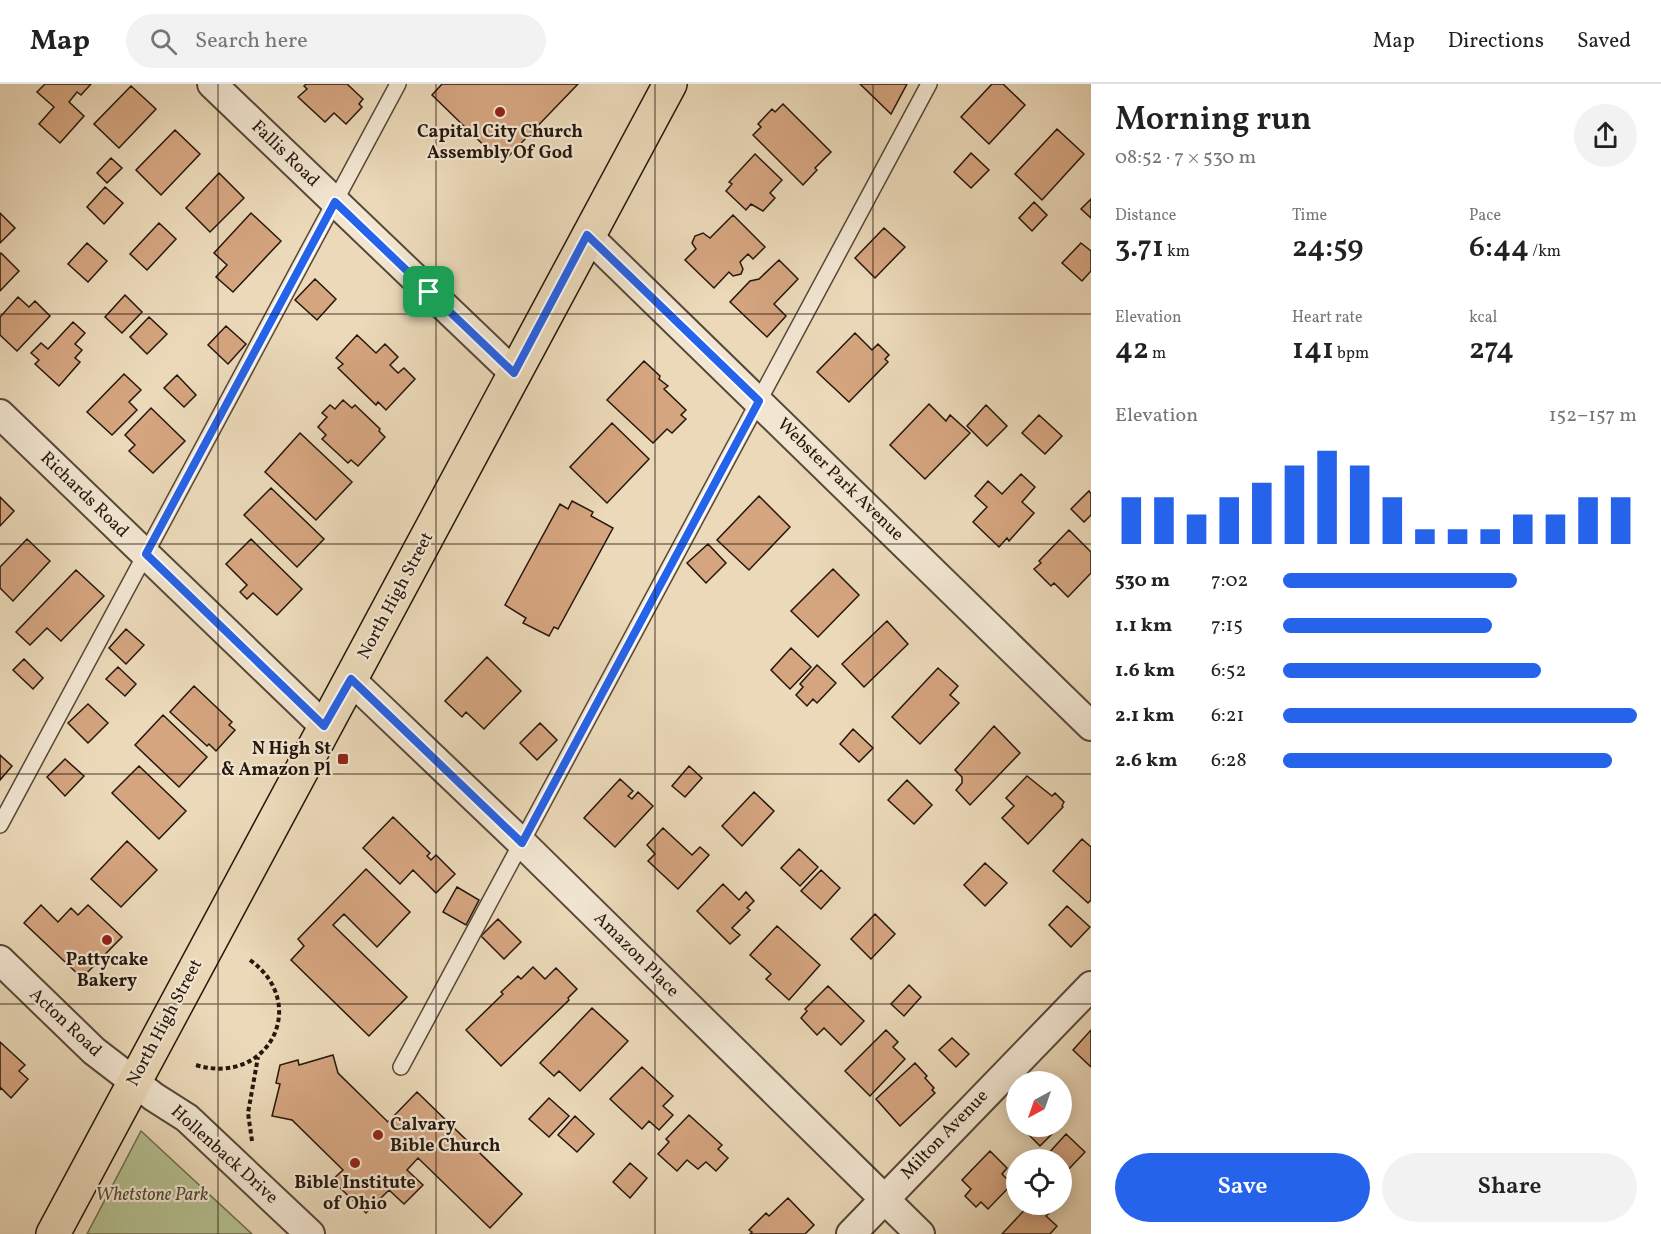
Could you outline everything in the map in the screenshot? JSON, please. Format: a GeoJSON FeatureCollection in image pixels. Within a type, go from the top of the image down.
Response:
{"type":"FeatureCollection","features":[{"type":"Feature","properties":{"kind":"main road","name":"North High Street"},"geometry":{"type":"LineString","coordinates":[[53,1234],[670,84]]}},
{"type":"Feature","properties":{"kind":"street","name":"Fallis Road"},"geometry":{"type":"LineString","coordinates":[[212,84],[514,373]]}},
{"type":"Feature","properties":{"kind":"street","name":"Webster Park Avenue"},"geometry":{"type":"LineString","coordinates":[[587,235],[1091,726]]}},
{"type":"Feature","properties":{"kind":"street","name":"Richards Road"},"geometry":{"type":"LineString","coordinates":[[0,414],[324,726]]}},
{"type":"Feature","properties":{"kind":"street","name":"Amazon Place"},"geometry":{"type":"LineString","coordinates":[[351,679],[522,843],[920,1234]]}},
{"type":"Feature","properties":{"kind":"street","name":"Acton Road"},"geometry":{"type":"LineString","coordinates":[[0,960],[94,1051],[134,1082]]}},
{"type":"Feature","properties":{"kind":"street","name":"Milton Avenue"},"geometry":{"type":"LineString","coordinates":[[851,1234],[1091,986]]}},
{"type":"Feature","properties":{"kind":"street","name":"Hollenback Drive"},"geometry":{"type":"LineString","coordinates":[[134,1082],[187,1118],[310,1234]]}},
{"type":"Feature","properties":{"kind":"lane"},"geometry":{"type":"LineString","coordinates":[[0,825],[398,84]]}},
{"type":"Feature","properties":{"kind":"lane"},"geometry":{"type":"LineString","coordinates":[[401,1067],[929,84]]}},
{"type":"Feature","properties":{"kind":"path"},"geometry":{"type":"LineString","coordinates":[[196,1065],[216,1070],[238,1067],[258,1056],[266,1048],[276,1029],[279,1006],[273,984],[267,975],[250,960]]}},
{"type":"Feature","properties":{"kind":"path"},"geometry":{"type":"LineString","coordinates":[[252,1143],[248,1113],[258,1056]]}},
{"type":"Feature","properties":{"kind":"green space","name":"Whetstone Park"},"geometry":{"type":"Polygon","coordinates":[[[141,1131],[252,1234],[87,1234],[141,1131]]]}},
{"type":"Feature","properties":{"kind":"building"},"geometry":{"type":"Polygon","coordinates":[[[45,84],[91,84],[81,95],[77,92],[69,102],[84,116],[60,143],[39,124],[54,107],[37,92],[45,84]]]}},
{"type":"Feature","properties":{"kind":"building"},"geometry":{"type":"Polygon","coordinates":[[[306,84],[347,84],[363,99],[359,104],[362,107],[346,124],[334,113],[325,122],[298,97],[307,89],[304,86],[306,84]]]}},
{"type":"Feature","properties":{"kind":"building","name":"Capital City Church Assembly Of God"},"geometry":{"type":"Polygon","coordinates":[[[442,84],[578,84],[502,163],[432,95],[442,84]]]}},
{"type":"Feature","properties":{"kind":"building"},"geometry":{"type":"Polygon","coordinates":[[[860,84],[907,84],[891,114],[860,84]]]}},
{"type":"Feature","properties":{"kind":"building"},"geometry":{"type":"Polygon","coordinates":[[[992,84],[1003,84],[1025,105],[989,144],[961,117],[992,84]]]}},
{"type":"Feature","properties":{"kind":"building"},"geometry":{"type":"Polygon","coordinates":[[[131,86],[156,109],[119,148],[94,124],[131,86]]]}},
{"type":"Feature","properties":{"kind":"building"},"geometry":{"type":"Polygon","coordinates":[[[783,104],[831,152],[815,168],[817,170],[803,185],[753,135],[761,127],[758,124],[772,109],[775,112],[783,104]]]}},
{"type":"Feature","properties":{"kind":"building"},"geometry":{"type":"Polygon","coordinates":[[[1057,129],[1084,154],[1042,200],[1015,174],[1057,129]]]}},
{"type":"Feature","properties":{"kind":"building"},"geometry":{"type":"Polygon","coordinates":[[[175,130],[200,154],[161,195],[136,170],[175,130]]]}},
{"type":"Feature","properties":{"kind":"building"},"geometry":{"type":"Polygon","coordinates":[[[971,153],[989,170],[971,188],[954,172],[971,153]]]}},
{"type":"Feature","properties":{"kind":"building"},"geometry":{"type":"Polygon","coordinates":[[[755,154],[782,180],[770,193],[775,198],[763,211],[751,204],[746,210],[726,191],[732,184],[729,182],[755,154]]]}},
{"type":"Feature","properties":{"kind":"building"},"geometry":{"type":"Polygon","coordinates":[[[111,158],[122,168],[107,183],[97,173],[111,158]]]}},
{"type":"Feature","properties":{"kind":"building"},"geometry":{"type":"Polygon","coordinates":[[[219,173],[244,198],[210,232],[186,208],[219,173]]]}},
{"type":"Feature","properties":{"kind":"building"},"geometry":{"type":"Polygon","coordinates":[[[105,187],[123,203],[104,224],[87,207],[105,187]]]}},
{"type":"Feature","properties":{"kind":"building"},"geometry":{"type":"Polygon","coordinates":[[[1091,199],[1091,218],[1081,209],[1091,199]]]}},
{"type":"Feature","properties":{"kind":"building"},"geometry":{"type":"Polygon","coordinates":[[[1034,202],[1047,215],[1032,231],[1019,218],[1034,202]]]}},
{"type":"Feature","properties":{"kind":"building"},"geometry":{"type":"Polygon","coordinates":[[[0,213],[15,228],[0,243],[0,213]]]}},
{"type":"Feature","properties":{"kind":"building"},"geometry":{"type":"Polygon","coordinates":[[[251,213],[281,241],[233,292],[216,277],[227,265],[214,253],[251,213]]]}},
{"type":"Feature","properties":{"kind":"building"},"geometry":{"type":"Polygon","coordinates":[[[733,215],[765,247],[753,259],[748,254],[740,262],[743,269],[741,274],[733,276],[729,272],[714,288],[685,260],[696,249],[692,243],[695,236],[703,233],[710,238],[733,215]]]}},
{"type":"Feature","properties":{"kind":"building"},"geometry":{"type":"Polygon","coordinates":[[[159,223],[176,239],[147,270],[130,254],[159,223]]]}},
{"type":"Feature","properties":{"kind":"building"},"geometry":{"type":"Polygon","coordinates":[[[884,228],[905,247],[875,278],[855,258],[884,228]]]}},
{"type":"Feature","properties":{"kind":"building"},"geometry":{"type":"Polygon","coordinates":[[[87,243],[107,261],[88,282],[68,264],[87,243]]]}},
{"type":"Feature","properties":{"kind":"building"},"geometry":{"type":"Polygon","coordinates":[[[1081,243],[1091,251],[1091,271],[1082,281],[1062,263],[1081,243]]]}},
{"type":"Feature","properties":{"kind":"building"},"geometry":{"type":"Polygon","coordinates":[[[0,254],[19,271],[0,291],[0,254]]]}},
{"type":"Feature","properties":{"kind":"building"},"geometry":{"type":"Polygon","coordinates":[[[779,260],[798,279],[774,304],[786,316],[767,337],[730,302],[750,281],[759,279],[779,260]]]}},
{"type":"Feature","properties":{"kind":"building"},"geometry":{"type":"Polygon","coordinates":[[[315,279],[336,299],[317,320],[295,300],[315,279]]]}},
{"type":"Feature","properties":{"kind":"building"},"geometry":{"type":"Polygon","coordinates":[[[125,295],[142,312],[122,333],[105,317],[125,295]]]}},
{"type":"Feature","properties":{"kind":"building"},"geometry":{"type":"Polygon","coordinates":[[[18,297],[29,307],[35,301],[50,316],[17,351],[0,335],[0,317],[18,297]]]}},
{"type":"Feature","properties":{"kind":"building"},"geometry":{"type":"Polygon","coordinates":[[[149,317],[167,334],[147,354],[130,337],[149,317]]]}},
{"type":"Feature","properties":{"kind":"building"},"geometry":{"type":"Polygon","coordinates":[[[73,322],[85,333],[75,344],[82,350],[75,358],[80,362],[59,386],[35,364],[39,360],[31,353],[41,343],[48,349],[73,322]]]}},
{"type":"Feature","properties":{"kind":"building"},"geometry":{"type":"Polygon","coordinates":[[[226,326],[246,344],[228,364],[208,345],[226,326]]]}},
{"type":"Feature","properties":{"kind":"building"},"geometry":{"type":"Polygon","coordinates":[[[855,333],[872,350],[878,344],[889,355],[885,359],[888,362],[849,402],[817,372],[855,333]]]}},
{"type":"Feature","properties":{"kind":"building"},"geometry":{"type":"Polygon","coordinates":[[[357,335],[376,353],[385,344],[398,357],[390,365],[398,373],[404,368],[415,379],[386,410],[378,402],[376,405],[338,368],[343,364],[336,358],[357,335]]]}},
{"type":"Feature","properties":{"kind":"building"},"geometry":{"type":"Polygon","coordinates":[[[644,361],[668,386],[664,389],[686,410],[681,415],[686,419],[672,433],[667,429],[653,443],[607,400],[644,361]]]}},
{"type":"Feature","properties":{"kind":"building"},"geometry":{"type":"Polygon","coordinates":[[[124,374],[141,390],[129,402],[137,410],[112,435],[87,412],[124,374]]]}},
{"type":"Feature","properties":{"kind":"building"},"geometry":{"type":"Polygon","coordinates":[[[177,375],[196,395],[184,407],[164,388],[177,375]]]}},
{"type":"Feature","properties":{"kind":"building"},"geometry":{"type":"Polygon","coordinates":[[[343,400],[352,408],[355,405],[380,429],[379,431],[385,437],[358,466],[351,460],[348,463],[322,439],[326,435],[318,427],[327,417],[322,413],[330,405],[335,409],[343,400]]]}},
{"type":"Feature","properties":{"kind":"building"},"geometry":{"type":"Polygon","coordinates":[[[929,404],[946,421],[950,415],[970,433],[925,479],[890,445],[929,404]]]}},
{"type":"Feature","properties":{"kind":"building"},"geometry":{"type":"Polygon","coordinates":[[[986,405],[1007,426],[987,446],[967,426],[986,405]]]}},
{"type":"Feature","properties":{"kind":"building"},"geometry":{"type":"Polygon","coordinates":[[[151,408],[185,441],[153,473],[129,451],[135,445],[125,435],[151,408]]]}},
{"type":"Feature","properties":{"kind":"building"},"geometry":{"type":"Polygon","coordinates":[[[1039,415],[1062,436],[1045,454],[1022,433],[1039,415]]]}},
{"type":"Feature","properties":{"kind":"building"},"geometry":{"type":"Polygon","coordinates":[[[612,423],[649,459],[607,503],[570,467],[612,423]]]}},
{"type":"Feature","properties":{"kind":"building"},"geometry":{"type":"Polygon","coordinates":[[[300,433],[352,482],[316,520],[265,472],[300,433]]]}},
{"type":"Feature","properties":{"kind":"building"},"geometry":{"type":"Polygon","coordinates":[[[1021,474],[1035,487],[1022,502],[1034,513],[1009,541],[1007,538],[999,547],[973,522],[987,507],[975,496],[988,481],[1002,494],[1021,474]]]}},
{"type":"Feature","properties":{"kind":"building"},"geometry":{"type":"Polygon","coordinates":[[[271,488],[324,539],[297,567],[244,515],[271,488]]]}},
{"type":"Feature","properties":{"kind":"building"},"geometry":{"type":"Polygon","coordinates":[[[1089,491],[1091,515],[1084,522],[1071,509],[1089,491]]]}},
{"type":"Feature","properties":{"kind":"building"},"geometry":{"type":"Polygon","coordinates":[[[759,496],[790,527],[749,570],[717,540],[759,496]]]}},
{"type":"Feature","properties":{"kind":"building"},"geometry":{"type":"Polygon","coordinates":[[[0,497],[14,511],[0,526],[0,497]]]}},
{"type":"Feature","properties":{"kind":"building"},"geometry":{"type":"Polygon","coordinates":[[[572,501],[593,512],[591,516],[613,528],[558,629],[554,627],[549,636],[523,623],[526,618],[505,605],[560,504],[568,509],[572,501]]]}},
{"type":"Feature","properties":{"kind":"building"},"geometry":{"type":"Polygon","coordinates":[[[1069,530],[1091,552],[1091,573],[1068,597],[1054,583],[1051,586],[1034,569],[1069,530]]]}},
{"type":"Feature","properties":{"kind":"building"},"geometry":{"type":"Polygon","coordinates":[[[27,539],[50,561],[13,601],[0,588],[0,567],[27,539]]]}},
{"type":"Feature","properties":{"kind":"building"},"geometry":{"type":"Polygon","coordinates":[[[251,539],[302,589],[277,615],[253,593],[247,599],[240,592],[247,585],[226,564],[251,539]]]}},
{"type":"Feature","properties":{"kind":"building"},"geometry":{"type":"Polygon","coordinates":[[[708,544],[726,563],[706,583],[687,563],[708,544]]]}},
{"type":"Feature","properties":{"kind":"building"},"geometry":{"type":"Polygon","coordinates":[[[833,569],[859,595],[818,637],[791,611],[833,569]]]}},
{"type":"Feature","properties":{"kind":"building"},"geometry":{"type":"Polygon","coordinates":[[[76,570],[104,596],[61,641],[47,628],[30,645],[16,632],[76,570]]]}},
{"type":"Feature","properties":{"kind":"building"},"geometry":{"type":"Polygon","coordinates":[[[887,621],[908,644],[864,687],[842,664],[887,621]]]}},
{"type":"Feature","properties":{"kind":"building"},"geometry":{"type":"Polygon","coordinates":[[[126,629],[144,645],[126,664],[109,648],[126,629]]]}},
{"type":"Feature","properties":{"kind":"building"},"geometry":{"type":"Polygon","coordinates":[[[791,648],[811,667],[790,689],[771,670],[791,648]]]}},
{"type":"Feature","properties":{"kind":"building"},"geometry":{"type":"Polygon","coordinates":[[[487,657],[521,691],[484,729],[466,712],[462,717],[445,701],[487,657]]]}},
{"type":"Feature","properties":{"kind":"building"},"geometry":{"type":"Polygon","coordinates":[[[24,659],[43,678],[33,689],[13,670],[24,659]]]}},
{"type":"Feature","properties":{"kind":"building"},"geometry":{"type":"Polygon","coordinates":[[[817,665],[836,683],[817,703],[813,699],[807,706],[796,695],[803,687],[800,684],[817,665]]]}},
{"type":"Feature","properties":{"kind":"building"},"geometry":{"type":"Polygon","coordinates":[[[118,667],[136,684],[125,696],[106,679],[118,667]]]}},
{"type":"Feature","properties":{"kind":"building"},"geometry":{"type":"Polygon","coordinates":[[[938,668],[958,686],[950,695],[959,703],[920,744],[892,717],[938,668]]]}},
{"type":"Feature","properties":{"kind":"building"},"geometry":{"type":"Polygon","coordinates":[[[194,686],[232,722],[229,725],[235,730],[216,751],[209,744],[207,746],[170,712],[194,686]]]}},
{"type":"Feature","properties":{"kind":"building"},"geometry":{"type":"Polygon","coordinates":[[[88,704],[108,723],[88,743],[68,723],[88,704]]]}},
{"type":"Feature","properties":{"kind":"building"},"geometry":{"type":"Polygon","coordinates":[[[163,715],[207,757],[179,787],[135,745],[163,715]]]}},
{"type":"Feature","properties":{"kind":"building"},"geometry":{"type":"Polygon","coordinates":[[[540,723],[557,740],[537,760],[520,743],[540,723]]]}},
{"type":"Feature","properties":{"kind":"building"},"geometry":{"type":"Polygon","coordinates":[[[994,726],[1020,753],[970,805],[956,790],[962,783],[962,777],[955,770],[994,726]]]}},
{"type":"Feature","properties":{"kind":"building"},"geometry":{"type":"Polygon","coordinates":[[[853,729],[873,748],[859,762],[840,744],[853,729]]]}},
{"type":"Feature","properties":{"kind":"building"},"geometry":{"type":"Polygon","coordinates":[[[0,755],[12,766],[0,780],[0,755]]]}},
{"type":"Feature","properties":{"kind":"building"},"geometry":{"type":"Polygon","coordinates":[[[65,759],[84,776],[65,796],[47,777],[65,759]]]}},
{"type":"Feature","properties":{"kind":"building"},"geometry":{"type":"Polygon","coordinates":[[[139,766],[186,811],[159,839],[112,793],[139,766]]]}},
{"type":"Feature","properties":{"kind":"building"},"geometry":{"type":"Polygon","coordinates":[[[689,766],[702,778],[685,797],[672,786],[689,766]]]}},
{"type":"Feature","properties":{"kind":"building"},"geometry":{"type":"Polygon","coordinates":[[[1027,776],[1052,796],[1055,793],[1064,802],[1063,807],[1028,844],[1002,818],[1014,806],[1006,798],[1027,776]]]}},
{"type":"Feature","properties":{"kind":"building"},"geometry":{"type":"Polygon","coordinates":[[[620,779],[633,791],[628,796],[632,799],[638,792],[653,806],[615,847],[584,818],[620,779]]]}},
{"type":"Feature","properties":{"kind":"building"},"geometry":{"type":"Polygon","coordinates":[[[907,780],[932,805],[914,824],[888,800],[907,780]]]}},
{"type":"Feature","properties":{"kind":"building"},"geometry":{"type":"Polygon","coordinates":[[[754,792],[774,811],[742,846],[722,826],[754,792]]]}},
{"type":"Feature","properties":{"kind":"building"},"geometry":{"type":"Polygon","coordinates":[[[393,817],[430,853],[427,856],[431,860],[436,855],[455,874],[436,893],[413,870],[400,884],[363,848],[393,817]]]}},
{"type":"Feature","properties":{"kind":"building"},"geometry":{"type":"Polygon","coordinates":[[[663,828],[692,855],[700,847],[709,855],[678,889],[648,861],[655,854],[647,845],[663,828]]]}},
{"type":"Feature","properties":{"kind":"building"},"geometry":{"type":"Polygon","coordinates":[[[1082,839],[1091,847],[1091,900],[1088,903],[1053,871],[1082,839]]]}},
{"type":"Feature","properties":{"kind":"building"},"geometry":{"type":"Polygon","coordinates":[[[127,841],[157,870],[121,907],[91,879],[127,841]]]}},
{"type":"Feature","properties":{"kind":"building"},"geometry":{"type":"Polygon","coordinates":[[[799,849],[818,867],[800,886],[781,868],[799,849]]]}},
{"type":"Feature","properties":{"kind":"building"},"geometry":{"type":"Polygon","coordinates":[[[985,863],[1007,883],[985,906],[964,885],[985,863]]]}},
{"type":"Feature","properties":{"kind":"building"},"geometry":{"type":"Polygon","coordinates":[[[366,869],[410,912],[377,947],[344,914],[333,925],[407,997],[369,1036],[291,960],[304,946],[298,939],[366,869]]]}},
{"type":"Feature","properties":{"kind":"building"},"geometry":{"type":"Polygon","coordinates":[[[821,870],[840,888],[821,909],[801,891],[821,870]]]}},
{"type":"Feature","properties":{"kind":"building"},"geometry":{"type":"Polygon","coordinates":[[[723,884],[739,900],[746,892],[754,901],[747,908],[750,910],[732,928],[740,935],[730,944],[697,911],[723,884]]]}},
{"type":"Feature","properties":{"kind":"building"},"geometry":{"type":"Polygon","coordinates":[[[457,887],[479,900],[466,925],[443,912],[457,887]]]}},
{"type":"Feature","properties":{"kind":"building"},"geometry":{"type":"Polygon","coordinates":[[[41,905],[58,922],[71,908],[78,915],[88,905],[122,937],[82,978],[24,923],[41,905]]]}},
{"type":"Feature","properties":{"kind":"building"},"geometry":{"type":"Polygon","coordinates":[[[1067,906],[1090,927],[1071,947],[1049,925],[1067,906]]]}},
{"type":"Feature","properties":{"kind":"building"},"geometry":{"type":"Polygon","coordinates":[[[875,914],[895,934],[871,959],[851,939],[875,914]]]}},
{"type":"Feature","properties":{"kind":"building"},"geometry":{"type":"Polygon","coordinates":[[[498,919],[521,942],[504,959],[481,936],[498,919]]]}},
{"type":"Feature","properties":{"kind":"building"},"geometry":{"type":"Polygon","coordinates":[[[777,926],[820,965],[789,1000],[766,979],[771,974],[750,955],[777,926]]]}},
{"type":"Feature","properties":{"kind":"building"},"geometry":{"type":"Polygon","coordinates":[[[533,967],[545,979],[556,968],[577,989],[568,998],[569,1000],[501,1066],[466,1030],[518,976],[521,979],[533,967]]]}},
{"type":"Feature","properties":{"kind":"building"},"geometry":{"type":"Polygon","coordinates":[[[909,985],[921,997],[904,1016],[891,1004],[909,985]]]}},
{"type":"Feature","properties":{"kind":"building"},"geometry":{"type":"Polygon","coordinates":[[[828,986],[864,1021],[841,1045],[824,1028],[817,1035],[801,1018],[807,1011],[805,1009],[828,986]]]}},
{"type":"Feature","properties":{"kind":"building"},"geometry":{"type":"Polygon","coordinates":[[[592,1008],[628,1041],[580,1091],[559,1071],[554,1076],[540,1063],[592,1008]]]}},
{"type":"Feature","properties":{"kind":"building"},"geometry":{"type":"Polygon","coordinates":[[[886,1030],[898,1042],[893,1047],[905,1059],[870,1096],[845,1071],[886,1030]]]}},
{"type":"Feature","properties":{"kind":"building"},"geometry":{"type":"Polygon","coordinates":[[[1091,1030],[1091,1067],[1073,1050],[1091,1030]]]}},
{"type":"Feature","properties":{"kind":"building"},"geometry":{"type":"Polygon","coordinates":[[[952,1038],[969,1054],[956,1067],[939,1050],[952,1038]]]}},
{"type":"Feature","properties":{"kind":"building"},"geometry":{"type":"Polygon","coordinates":[[[0,1042],[25,1065],[19,1071],[28,1079],[11,1098],[1,1088],[0,1090],[0,1042]]]}},
{"type":"Feature","properties":{"kind":"building"},"geometry":{"type":"Polygon","coordinates":[[[333,1055],[338,1073],[388,1122],[417,1092],[522,1194],[490,1228],[418,1158],[407,1170],[423,1185],[404,1204],[389,1190],[366,1213],[332,1180],[343,1170],[292,1120],[272,1116],[280,1084],[276,1083],[280,1065],[298,1060],[299,1065],[333,1055]]]}},
{"type":"Feature","properties":{"kind":"building"},"geometry":{"type":"Polygon","coordinates":[[[915,1063],[927,1076],[925,1078],[934,1088],[932,1090],[935,1093],[900,1126],[876,1099],[915,1063]]]}},
{"type":"Feature","properties":{"kind":"building"},"geometry":{"type":"Polygon","coordinates":[[[642,1067],[673,1096],[663,1106],[673,1115],[659,1130],[649,1121],[642,1129],[610,1099],[642,1067]]]}},
{"type":"Feature","properties":{"kind":"building"},"geometry":{"type":"Polygon","coordinates":[[[549,1098],[569,1116],[549,1137],[529,1119],[549,1098]]]}},
{"type":"Feature","properties":{"kind":"building"},"geometry":{"type":"Polygon","coordinates":[[[689,1115],[722,1145],[718,1149],[728,1158],[716,1171],[706,1162],[698,1169],[687,1160],[677,1171],[658,1154],[669,1142],[666,1139],[689,1115]]]}},
{"type":"Feature","properties":{"kind":"building"},"geometry":{"type":"Polygon","coordinates":[[[575,1116],[594,1134],[577,1152],[558,1135],[575,1116]]]}},
{"type":"Feature","properties":{"kind":"building"},"geometry":{"type":"Polygon","coordinates":[[[1031,1137],[1049,1137],[1040,1146],[1031,1137]]]}},
{"type":"Feature","properties":{"kind":"building"},"geometry":{"type":"Polygon","coordinates":[[[1063,1137],[1069,1137],[1085,1152],[1072,1166],[1072,1149],[1052,1149],[1063,1137]]]}},
{"type":"Feature","properties":{"kind":"building"},"geometry":{"type":"Polygon","coordinates":[[[990,1151],[1006,1167],[1002,1174],[1006,1178],[1006,1190],[988,1209],[981,1202],[976,1207],[965,1196],[971,1189],[962,1180],[990,1151]]]}},
{"type":"Feature","properties":{"kind":"building"},"geometry":{"type":"Polygon","coordinates":[[[630,1163],[647,1178],[630,1198],[613,1182],[630,1163]]]}},
{"type":"Feature","properties":{"kind":"building"},"geometry":{"type":"Polygon","coordinates":[[[788,1198],[814,1225],[805,1234],[750,1234],[752,1232],[749,1230],[766,1213],[769,1216],[788,1198]]]}},
{"type":"Feature","properties":{"kind":"building"},"geometry":{"type":"Polygon","coordinates":[[[1020,1215],[1047,1215],[1057,1226],[1050,1234],[1002,1234],[1020,1215]]]}},
{"type":"Feature","properties":{"kind":"place","name":"Capital City Church Assembly Of God"},"geometry":{"type":"Point","coordinates":[500,112]}},
{"type":"Feature","properties":{"kind":"place","name":"N High St & Amazon Pl"},"geometry":{"type":"Point","coordinates":[343,759]}},
{"type":"Feature","properties":{"kind":"place","name":"Pattycake Bakery"},"geometry":{"type":"Point","coordinates":[107,940]}},
{"type":"Feature","properties":{"kind":"place","name":"Calvary Bible Church"},"geometry":{"type":"Point","coordinates":[378,1135]}},
{"type":"Feature","properties":{"kind":"place","name":"Bible Institute of Ohio"},"geometry":{"type":"Point","coordinates":[355,1163]}},
{"type":"Feature","properties":{"kind":"route"},"geometry":{"type":"LineString","coordinates":[[335,202],[429,292],[514,373],[587,235],[759,401],[522,843],[351,679],[324,726],[146,554],[335,202]]}}]}
